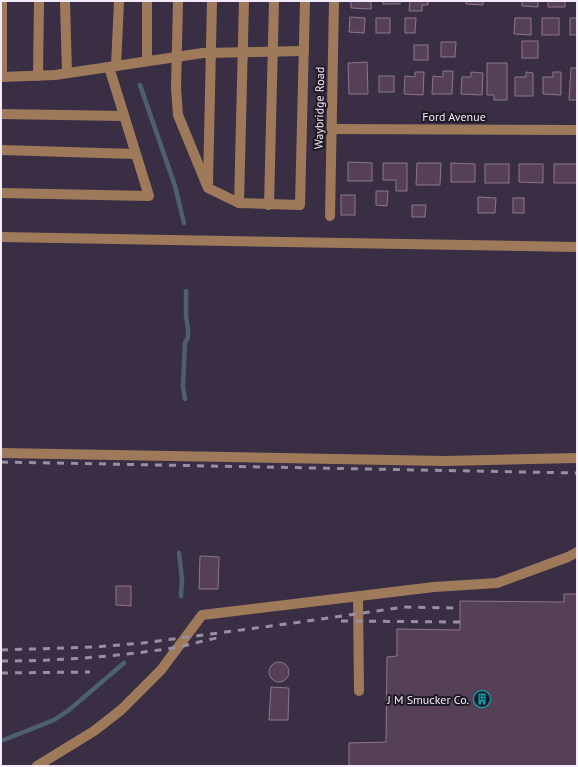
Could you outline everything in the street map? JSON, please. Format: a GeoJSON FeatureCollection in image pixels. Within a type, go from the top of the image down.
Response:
{"type":"FeatureCollection","features":[{"type":"Feature","properties":{"kind":"street"},"geometry":{"type":"LineString","coordinates":[[2,1],[1,77],[38,76],[67,73],[211,52],[304,51]]}},
{"type":"Feature","properties":{"kind":"street"},"geometry":{"type":"LineString","coordinates":[[38,76],[39,1]]}},
{"type":"Feature","properties":{"kind":"street"},"geometry":{"type":"LineString","coordinates":[[65,1],[67,73]]}},
{"type":"Feature","properties":{"kind":"street"},"geometry":{"type":"LineString","coordinates":[[1,193],[148,196],[124,116],[113,66],[119,1]]}},
{"type":"Feature","properties":{"kind":"street"},"geometry":{"type":"LineString","coordinates":[[147,1],[147,61]]}},
{"type":"Feature","properties":{"kind":"street"},"geometry":{"type":"LineString","coordinates":[[178,1],[176,88],[178,115],[208,188],[239,203],[269,205],[300,205],[305,1]]}},
{"type":"Feature","properties":{"kind":"street"},"geometry":{"type":"LineString","coordinates":[[208,188],[212,1]]}},
{"type":"Feature","properties":{"kind":"street"},"geometry":{"type":"LineString","coordinates":[[239,203],[244,1]]}},
{"type":"Feature","properties":{"kind":"street"},"geometry":{"type":"LineString","coordinates":[[269,205],[274,1]]}},
{"type":"Feature","properties":{"kind":"street","name":"Waybridge Road"},"geometry":{"type":"LineString","coordinates":[[330,216],[334,1]]}},
{"type":"Feature","properties":{"kind":"street"},"geometry":{"type":"LineString","coordinates":[[1,114],[124,116]]}},
{"type":"Feature","properties":{"kind":"street","name":"Ford Avenue"},"geometry":{"type":"LineString","coordinates":[[332,128],[577,130]]}},
{"type":"Feature","properties":{"kind":"street"},"geometry":{"type":"LineString","coordinates":[[1,150],[135,154]]}},
{"type":"Feature","properties":{"kind":"street"},"geometry":{"type":"LineString","coordinates":[[1,237],[577,247]]}},
{"type":"Feature","properties":{"kind":"street"},"geometry":{"type":"LineString","coordinates":[[1,453],[444,461],[577,458]]}},
{"type":"Feature","properties":{"kind":"street"},"geometry":{"type":"LineString","coordinates":[[37,766],[94,732],[121,710],[161,670],[202,615],[434,587],[496,583],[568,557],[577,552]]}},
{"type":"Feature","properties":{"kind":"street"},"geometry":{"type":"LineString","coordinates":[[358,597],[359,691]]}},
{"type":"Feature","properties":{"kind":"building"},"geometry":{"type":"Polygon","coordinates":[[[351,1],[371,1],[371,9],[351,8],[351,1]]]}},
{"type":"Feature","properties":{"kind":"building"},"geometry":{"type":"Polygon","coordinates":[[[383,1],[400,1],[400,4],[383,4],[383,1]]]}},
{"type":"Feature","properties":{"kind":"building"},"geometry":{"type":"Polygon","coordinates":[[[410,1],[428,1],[428,5],[422,5],[422,11],[409,11],[410,1]]]}},
{"type":"Feature","properties":{"kind":"building"},"geometry":{"type":"Polygon","coordinates":[[[466,1],[483,1],[483,5],[466,4],[466,1]]]}},
{"type":"Feature","properties":{"kind":"building"},"geometry":{"type":"Polygon","coordinates":[[[522,1],[538,1],[538,7],[522,6],[522,1]]]}},
{"type":"Feature","properties":{"kind":"building"},"geometry":{"type":"Polygon","coordinates":[[[548,1],[565,1],[565,7],[548,7],[548,1]]]}},
{"type":"Feature","properties":{"kind":"building"},"geometry":{"type":"Polygon","coordinates":[[[350,17],[365,18],[364,33],[349,32],[350,17]]]}},
{"type":"Feature","properties":{"kind":"building"},"geometry":{"type":"Polygon","coordinates":[[[376,18],[390,18],[390,33],[376,33],[376,18]]]}},
{"type":"Feature","properties":{"kind":"building"},"geometry":{"type":"Polygon","coordinates":[[[405,18],[416,18],[415,33],[405,33],[405,18]]]}},
{"type":"Feature","properties":{"kind":"building"},"geometry":{"type":"Polygon","coordinates":[[[515,18],[531,18],[531,35],[514,34],[515,18]]]}},
{"type":"Feature","properties":{"kind":"building"},"geometry":{"type":"Polygon","coordinates":[[[542,18],[559,18],[559,35],[542,35],[542,18]]]}},
{"type":"Feature","properties":{"kind":"building"},"geometry":{"type":"Polygon","coordinates":[[[570,18],[577,18],[577,35],[570,35],[570,18]]]}},
{"type":"Feature","properties":{"kind":"building"},"geometry":{"type":"Polygon","coordinates":[[[522,41],[538,41],[538,58],[522,58],[522,41]]]}},
{"type":"Feature","properties":{"kind":"building"},"geometry":{"type":"Polygon","coordinates":[[[441,42],[456,42],[455,57],[441,57],[441,42]]]}},
{"type":"Feature","properties":{"kind":"building"},"geometry":{"type":"Polygon","coordinates":[[[414,45],[428,45],[428,60],[414,60],[414,45]]]}},
{"type":"Feature","properties":{"kind":"building"},"geometry":{"type":"Polygon","coordinates":[[[367,62],[368,94],[349,94],[348,63],[367,62]]]}},
{"type":"Feature","properties":{"kind":"building"},"geometry":{"type":"Polygon","coordinates":[[[487,63],[507,63],[507,100],[494,100],[494,95],[487,95],[487,63]]]}},
{"type":"Feature","properties":{"kind":"building"},"geometry":{"type":"Polygon","coordinates":[[[571,68],[577,68],[577,100],[569,100],[571,68]]]}},
{"type":"Feature","properties":{"kind":"building"},"geometry":{"type":"Polygon","coordinates":[[[443,71],[453,71],[452,94],[432,94],[433,76],[443,77],[443,71]]]}},
{"type":"Feature","properties":{"kind":"building"},"geometry":{"type":"Polygon","coordinates":[[[415,72],[424,72],[423,95],[404,94],[405,76],[415,77],[415,72]]]}},
{"type":"Feature","properties":{"kind":"building"},"geometry":{"type":"Polygon","coordinates":[[[471,72],[483,73],[482,95],[461,94],[462,77],[471,77],[471,72]]]}},
{"type":"Feature","properties":{"kind":"building"},"geometry":{"type":"Polygon","coordinates":[[[526,72],[533,73],[533,96],[515,96],[515,77],[526,77],[526,72]]]}},
{"type":"Feature","properties":{"kind":"building"},"geometry":{"type":"Polygon","coordinates":[[[553,72],[561,72],[561,95],[543,94],[543,77],[553,77],[553,72]]]}},
{"type":"Feature","properties":{"kind":"building"},"geometry":{"type":"Polygon","coordinates":[[[379,76],[394,76],[394,92],[379,92],[379,76]]]}},
{"type":"Feature","properties":{"kind":"building"},"geometry":{"type":"Polygon","coordinates":[[[348,162],[372,163],[372,181],[348,181],[348,162]]]}},
{"type":"Feature","properties":{"kind":"building"},"geometry":{"type":"Polygon","coordinates":[[[383,163],[407,163],[407,191],[396,191],[396,180],[383,180],[383,163]]]}},
{"type":"Feature","properties":{"kind":"building"},"geometry":{"type":"Polygon","coordinates":[[[417,163],[441,163],[440,185],[416,185],[417,163]]]}},
{"type":"Feature","properties":{"kind":"building"},"geometry":{"type":"Polygon","coordinates":[[[451,163],[475,164],[475,182],[451,182],[451,163]]]}},
{"type":"Feature","properties":{"kind":"building"},"geometry":{"type":"Polygon","coordinates":[[[485,164],[509,164],[509,183],[485,183],[485,164]]]}},
{"type":"Feature","properties":{"kind":"building"},"geometry":{"type":"Polygon","coordinates":[[[519,164],[543,164],[543,183],[519,182],[519,164]]]}},
{"type":"Feature","properties":{"kind":"building"},"geometry":{"type":"Polygon","coordinates":[[[554,164],[577,164],[577,183],[554,183],[554,164]]]}},
{"type":"Feature","properties":{"kind":"building"},"geometry":{"type":"Polygon","coordinates":[[[376,191],[388,191],[387,206],[376,205],[376,191]]]}},
{"type":"Feature","properties":{"kind":"building"},"geometry":{"type":"Polygon","coordinates":[[[341,195],[355,195],[355,215],[341,215],[341,195]]]}},
{"type":"Feature","properties":{"kind":"building"},"geometry":{"type":"Polygon","coordinates":[[[478,197],[496,198],[495,213],[478,213],[478,197]]]}},
{"type":"Feature","properties":{"kind":"building"},"geometry":{"type":"Polygon","coordinates":[[[513,198],[524,198],[524,213],[513,213],[513,198]]]}},
{"type":"Feature","properties":{"kind":"building"},"geometry":{"type":"Polygon","coordinates":[[[412,205],[426,205],[425,217],[412,217],[412,205]]]}},
{"type":"Feature","properties":{"kind":"building"},"geometry":{"type":"Polygon","coordinates":[[[200,556],[219,557],[218,589],[199,589],[200,556]]]}},
{"type":"Feature","properties":{"kind":"building"},"geometry":{"type":"Polygon","coordinates":[[[116,586],[131,586],[131,606],[116,605],[116,586]]]}},
{"type":"Feature","properties":{"kind":"building","name":"J M Smucker Co."},"geometry":{"type":"Polygon","coordinates":[[[564,594],[577,594],[577,766],[349,766],[349,743],[386,742],[387,657],[397,656],[397,629],[460,630],[460,601],[564,602],[564,594]]]}},
{"type":"Feature","properties":{"kind":"building"},"geometry":{"type":"Polygon","coordinates":[[[275,662],[283,662],[289,668],[289,676],[283,682],[275,682],[269,676],[269,668],[275,662]]]}},
{"type":"Feature","properties":{"kind":"building"},"geometry":{"type":"Polygon","coordinates":[[[271,687],[289,688],[288,720],[269,720],[271,687]]]}},
{"type":"Feature","properties":{"kind":"waterway"},"geometry":{"type":"LineString","coordinates":[[140,85],[175,186],[184,223]]}},
{"type":"Feature","properties":{"kind":"waterway"},"geometry":{"type":"LineString","coordinates":[[185,399],[183,386],[185,343],[188,337],[186,291]]}},
{"type":"Feature","properties":{"kind":"waterway"},"geometry":{"type":"LineString","coordinates":[[179,553],[182,579],[181,596]]}},
{"type":"Feature","properties":{"kind":"waterway"},"geometry":{"type":"LineString","coordinates":[[1,741],[54,720],[69,710],[124,663]]}},
{"type":"Feature","properties":{"kind":"railway"},"geometry":{"type":"LineString","coordinates":[[1,462],[577,473]]}},
{"type":"Feature","properties":{"kind":"railway"},"geometry":{"type":"LineString","coordinates":[[1,650],[95,647],[143,643],[404,607],[460,608]]}},
{"type":"Feature","properties":{"kind":"railway"},"geometry":{"type":"LineString","coordinates":[[341,621],[460,622]]}},
{"type":"Feature","properties":{"kind":"railway"},"geometry":{"type":"LineString","coordinates":[[1,661],[84,658],[125,654],[172,648],[217,638]]}},
{"type":"Feature","properties":{"kind":"railway"},"geometry":{"type":"LineString","coordinates":[[1,673],[90,672]]}},
{"type":"Feature","properties":{"kind":"place","name":"J M Smucker Co."},"geometry":{"type":"Point","coordinates":[482,699]}}]}
